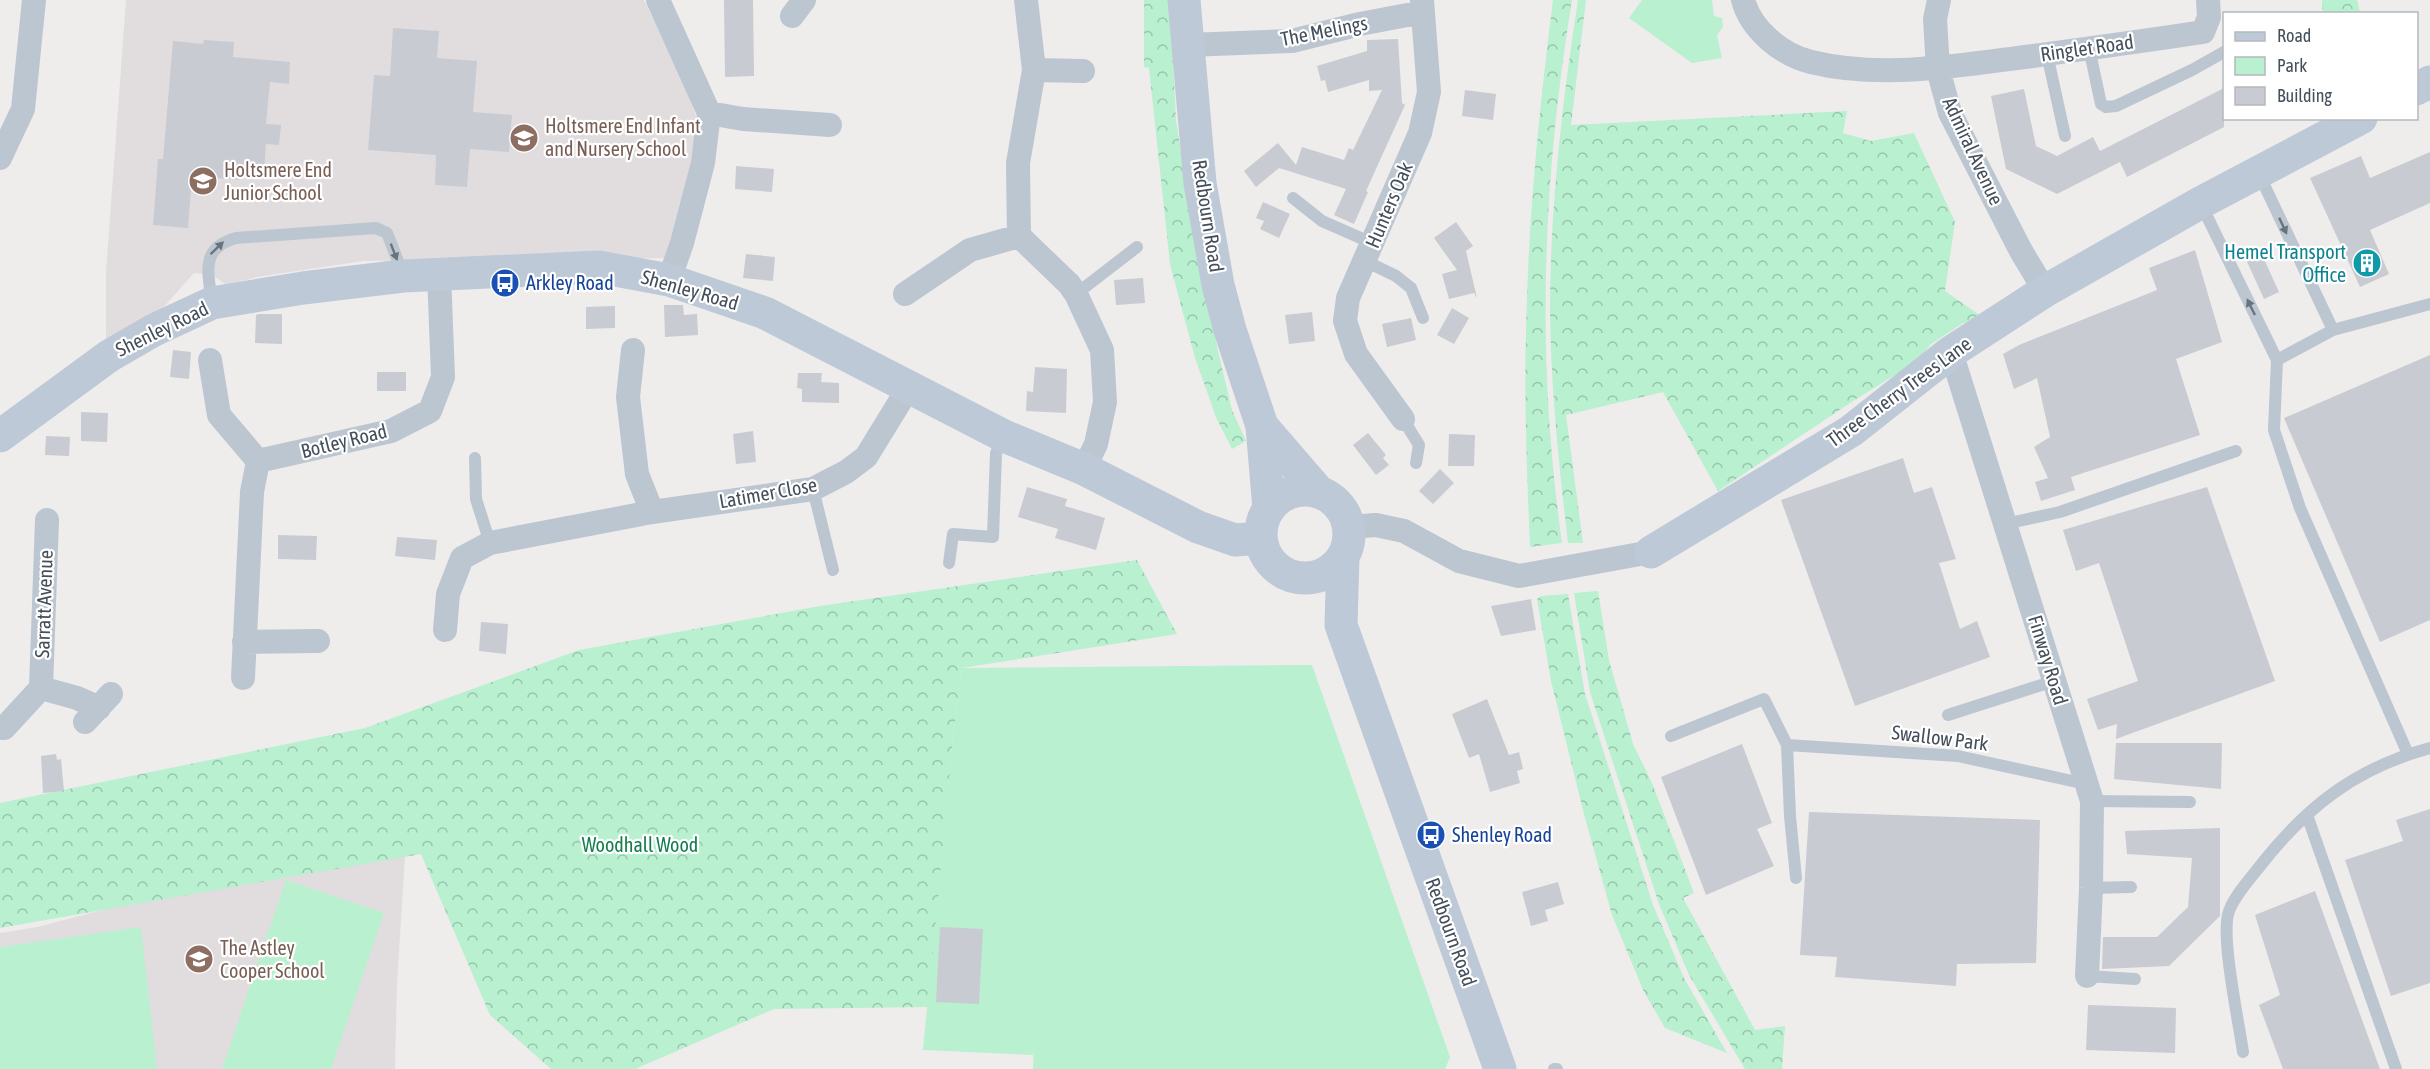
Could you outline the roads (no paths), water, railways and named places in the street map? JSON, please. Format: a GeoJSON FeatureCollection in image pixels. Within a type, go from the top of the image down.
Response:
{"type":"FeatureCollection","features":[{"type":"Feature","properties":{"kind":"street"},"geometry":{"type":"LineString","coordinates":[[0,158],[23,109],[34,0]]}},
{"type":"Feature","properties":{"kind":"street"},"geometry":{"type":"LineString","coordinates":[[658,0],[709,113],[703,163],[682,243],[669,280]]}},
{"type":"Feature","properties":{"kind":"street"},"geometry":{"type":"LineString","coordinates":[[1026,0],[1034,70],[1018,163],[1019,236],[1069,284],[1102,350],[1105,402],[1096,444],[1084,469]]}},
{"type":"Feature","properties":{"kind":"street","name":"Redbourn Road"},"geometry":{"type":"LineString","coordinates":[[1184,0],[1200,183],[1218,285],[1230,330],[1262,426],[1265,523]]}},
{"type":"Feature","properties":{"kind":"street","name":"Ringlet Road"},"geometry":{"type":"LineString","coordinates":[[1743,0],[1753,20],[1767,38],[1787,52],[1809,61],[1838,67],[1938,69],[2047,54],[2203,32],[2214,14]]}},
{"type":"Feature","properties":{"kind":"street","name":"Admiral Avenue"},"geometry":{"type":"LineString","coordinates":[[1938,0],[1935,19],[1938,69],[1950,113],[2021,251],[2045,291]]}},
{"type":"Feature","properties":{"kind":"street","name":"The Melings"},"geometry":{"type":"LineString","coordinates":[[1188,45],[1292,41],[1423,6]]}},
{"type":"Feature","properties":{"kind":"street","name":"Hunters Oak"},"geometry":{"type":"LineString","coordinates":[[1403,419],[1380,403],[1356,354],[1345,321],[1348,298],[1420,133],[1429,92],[1423,6]]}},
{"type":"Feature","properties":{"kind":"street"},"geometry":{"type":"LineString","coordinates":[[1034,70],[1083,71]]}},
{"type":"Feature","properties":{"kind":"street"},"geometry":{"type":"LineString","coordinates":[[709,113],[743,120],[830,125]]}},
{"type":"Feature","properties":{"kind":"street","name":"Three Cherry Trees Lane"},"geometry":{"type":"LineString","coordinates":[[1346,542],[1376,525],[1404,531],[1459,561],[1520,576],[1651,552],[1851,431],[1951,352],[2045,291],[2200,203],[2357,120]]}},
{"type":"Feature","properties":{"kind":"street"},"geometry":{"type":"LineString","coordinates":[[905,294],[970,250],[1019,236]]}},
{"type":"Feature","properties":{"kind":"street","name":"Shenley Road"},"geometry":{"type":"LineString","coordinates":[[0,436],[109,356],[154,330],[212,303],[403,276],[599,267],[669,280],[765,313],[1004,436],[1084,469],[1198,527],[1235,540],[1265,523]]}},
{"type":"Feature","properties":{"kind":"street","name":"Botley Road"},"geometry":{"type":"LineString","coordinates":[[258,461],[391,431],[430,411],[443,377],[438,273]]}},
{"type":"Feature","properties":{"kind":"street"},"geometry":{"type":"LineString","coordinates":[[633,350],[628,398],[637,474],[652,512]]}},
{"type":"Feature","properties":{"kind":"street","name":"Finway Road"},"geometry":{"type":"LineString","coordinates":[[1951,352],[2089,793],[2091,888],[2086,976]]}},
{"type":"Feature","properties":{"kind":"street"},"geometry":{"type":"LineString","coordinates":[[210,360],[219,415],[258,461],[252,492],[243,678]]}},
{"type":"Feature","properties":{"kind":"street","name":"Latimer Close"},"geometry":{"type":"LineString","coordinates":[[445,630],[448,594],[462,558],[490,543],[652,512],[813,489],[846,472],[866,457],[909,387]]}},
{"type":"Feature","properties":{"kind":"street","name":"Redbourn Road"},"geometry":{"type":"LineString","coordinates":[[1262,426],[1319,492]]}},
{"type":"Feature","properties":{"kind":"street"},"geometry":{"type":"LineString","coordinates":[[1305,490],[1319,492],[1338,505],[1345,514],[1346,542],[1329,572],[1304,579],[1291,576],[1270,562],[1264,550],[1265,523],[1279,498],[1292,492],[1305,490]]}},
{"type":"Feature","properties":{"kind":"street","name":"Sarratt Avenue"},"geometry":{"type":"LineString","coordinates":[[41,688],[47,520]]}},
{"type":"Feature","properties":{"kind":"street","name":"Redbourn Road"},"geometry":{"type":"LineString","coordinates":[[1346,542],[1341,625],[1500,1069]]}},
{"type":"Feature","properties":{"kind":"street","name":"Redbourn Road"},"geometry":{"type":"LineString","coordinates":[[1291,576],[1341,625]]}},
{"type":"Feature","properties":{"kind":"street"},"geometry":{"type":"LineString","coordinates":[[244,642],[318,641]]}},
{"type":"Feature","properties":{"kind":"street"},"geometry":{"type":"LineString","coordinates":[[0,728],[4,728],[41,688],[77,698],[98,708]]}},
{"type":"Feature","properties":{"kind":"lane"},"geometry":{"type":"LineString","coordinates":[[2089,48],[2097,95],[2101,104],[2106,108],[2116,106],[2164,84],[2223,53]]}},
{"type":"Feature","properties":{"kind":"lane"},"geometry":{"type":"LineString","coordinates":[[2047,54],[2065,136]]}},
{"type":"Feature","properties":{"kind":"lane"},"geometry":{"type":"LineString","coordinates":[[2258,173],[2333,330]]}},
{"type":"Feature","properties":{"kind":"lane"},"geometry":{"type":"LineString","coordinates":[[1293,198],[1368,252],[1411,288],[1423,318]]}},
{"type":"Feature","properties":{"kind":"lane"},"geometry":{"type":"LineString","coordinates":[[2200,203],[2277,360],[2274,430],[2300,508],[2408,754]]}},
{"type":"Feature","properties":{"kind":"lane"},"geometry":{"type":"LineString","coordinates":[[212,303],[208,269],[210,254],[222,242],[236,238],[376,228],[387,233],[403,276]]}},
{"type":"Feature","properties":{"kind":"lane"},"geometry":{"type":"LineString","coordinates":[[1076,294],[1137,247]]}},
{"type":"Feature","properties":{"kind":"lane"},"geometry":{"type":"LineString","coordinates":[[2277,360],[2333,330],[2430,304]]}},
{"type":"Feature","properties":{"kind":"lane"},"geometry":{"type":"LineString","coordinates":[[1403,419],[1419,445],[1416,463]]}},
{"type":"Feature","properties":{"kind":"lane"},"geometry":{"type":"LineString","coordinates":[[948,563],[953,534],[993,537],[996,453],[1004,436]]}},
{"type":"Feature","properties":{"kind":"lane"},"geometry":{"type":"LineString","coordinates":[[2005,524],[2060,512],[2236,451]]}},
{"type":"Feature","properties":{"kind":"lane"},"geometry":{"type":"LineString","coordinates":[[475,458],[476,499],[490,543]]}},
{"type":"Feature","properties":{"kind":"lane"},"geometry":{"type":"LineString","coordinates":[[813,489],[833,570]]}},
{"type":"Feature","properties":{"kind":"lane"},"geometry":{"type":"LineString","coordinates":[[1948,715],[2054,681]]}},
{"type":"Feature","properties":{"kind":"lane"},"geometry":{"type":"LineString","coordinates":[[1671,736],[1764,699],[1787,745],[1790,816],[1797,878]]}},
{"type":"Feature","properties":{"kind":"lane","name":"Swallow Park"},"geometry":{"type":"LineString","coordinates":[[1787,745],[1958,756],[2089,793],[2190,802]]}},
{"type":"Feature","properties":{"kind":"lane"},"geometry":{"type":"LineString","coordinates":[[2243,1052],[2226,940],[2229,912],[2250,879],[2279,842],[2307,815],[2363,772],[2430,748]]}},
{"type":"Feature","properties":{"kind":"lane"},"geometry":{"type":"LineString","coordinates":[[2307,815],[2396,1069]]}},
{"type":"Feature","properties":{"kind":"lane"},"geometry":{"type":"LineString","coordinates":[[2091,888],[2131,887]]}},
{"type":"Feature","properties":{"kind":"lane"},"geometry":{"type":"LineString","coordinates":[[2086,976],[2135,979]]}},
{"type":"Feature","properties":{"kind":"place","name":"Holtsmere End Infant and Nursery School"},"geometry":{"type":"Point","coordinates":[524,138]}},
{"type":"Feature","properties":{"kind":"place","name":"Holtsmere End Junior School"},"geometry":{"type":"Point","coordinates":[203,181]}},
{"type":"Feature","properties":{"kind":"place","name":"Hemel Transport Office"},"geometry":{"type":"Point","coordinates":[2367,263]}},
{"type":"Feature","properties":{"kind":"place","name":"Arkley Road"},"geometry":{"type":"Point","coordinates":[505,283]}},
{"type":"Feature","properties":{"kind":"place","name":"Shenley Road"},"geometry":{"type":"Point","coordinates":[1431,835]}},
{"type":"Feature","properties":{"kind":"place","name":"The Astley Cooper School"},"geometry":{"type":"Point","coordinates":[199,959]}},
{"type":"Feature","properties":{"kind":"park label","name":"Woodhall Wood"},"geometry":{"type":"Point","coordinates":[640,845]}}]}
